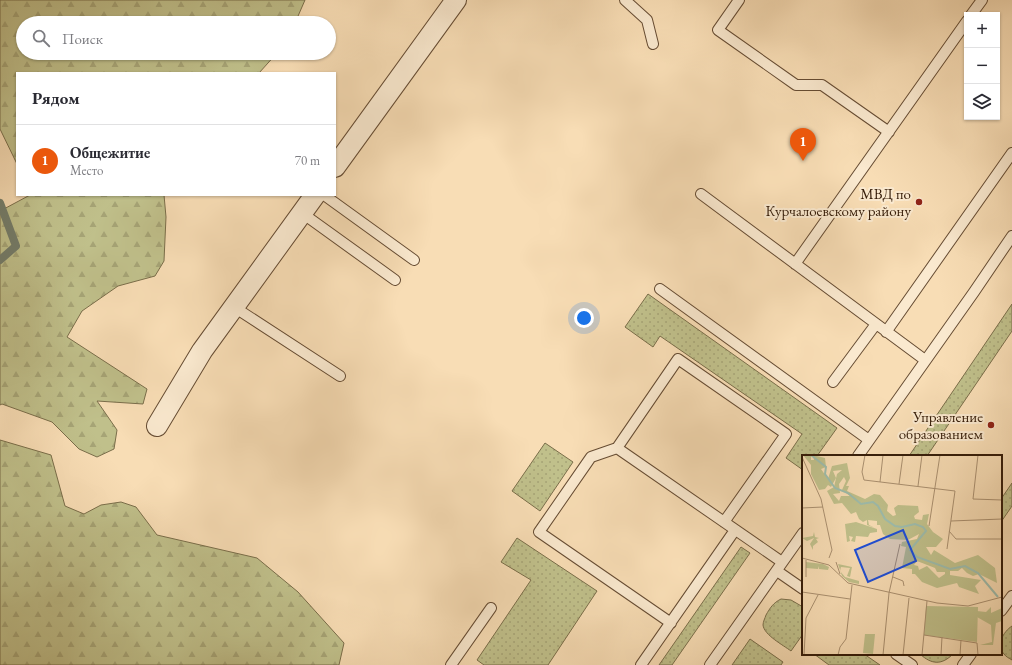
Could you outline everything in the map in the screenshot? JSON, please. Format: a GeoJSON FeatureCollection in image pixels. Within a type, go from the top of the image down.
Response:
{"type":"FeatureCollection","features":[{"type":"Feature","properties":{"kind":"street"},"geometry":{"type":"LineString","coordinates":[[336,166],[456,0]]}},
{"type":"Feature","properties":{"kind":"street"},"geometry":{"type":"LineString","coordinates":[[156,426],[202,351],[314,196]]}},
{"type":"Feature","properties":{"kind":"lane"},"geometry":{"type":"LineString","coordinates":[[625,0],[647,20],[653,44]]}},
{"type":"Feature","properties":{"kind":"lane"},"geometry":{"type":"LineString","coordinates":[[739,0],[718,30],[796,85],[822,85],[889,132]]}},
{"type":"Feature","properties":{"kind":"lane"},"geometry":{"type":"LineString","coordinates":[[973,12],[982,0]]}},
{"type":"Feature","properties":{"kind":"lane"},"geometry":{"type":"LineString","coordinates":[[796,264],[964,25]]}},
{"type":"Feature","properties":{"kind":"lane"},"geometry":{"type":"LineString","coordinates":[[886,332],[1012,153]]}},
{"type":"Feature","properties":{"kind":"lane"},"geometry":{"type":"LineString","coordinates":[[701,194],[925,360]]}},
{"type":"Feature","properties":{"kind":"lane"},"geometry":{"type":"LineString","coordinates":[[325,196],[414,260]]}},
{"type":"Feature","properties":{"kind":"lane"},"geometry":{"type":"LineString","coordinates":[[302,213],[395,280]]}},
{"type":"Feature","properties":{"kind":"lane"},"geometry":{"type":"LineString","coordinates":[[859,455],[1012,236]]}},
{"type":"Feature","properties":{"kind":"lane"},"geometry":{"type":"LineString","coordinates":[[660,289],[869,440]]}},
{"type":"Feature","properties":{"kind":"lane"},"geometry":{"type":"LineString","coordinates":[[234,307],[340,376]]}},
{"type":"Feature","properties":{"kind":"lane"},"geometry":{"type":"LineString","coordinates":[[834,382],[876,324]]}},
{"type":"Feature","properties":{"kind":"lane"},"geometry":{"type":"LineString","coordinates":[[671,623],[539,532],[591,457],[616,448],[678,359],[786,434],[724,522]]}},
{"type":"Feature","properties":{"kind":"lane"},"geometry":{"type":"LineString","coordinates":[[616,448],[735,530],[780,567],[802,588]]}},
{"type":"Feature","properties":{"kind":"lane"},"geometry":{"type":"LineString","coordinates":[[641,665],[735,530]]}},
{"type":"Feature","properties":{"kind":"lane"},"geometry":{"type":"LineString","coordinates":[[710,665],[802,534]]}},
{"type":"Feature","properties":{"kind":"lane"},"geometry":{"type":"LineString","coordinates":[[1003,606],[1012,596]]}},
{"type":"Feature","properties":{"kind":"lane"},"geometry":{"type":"LineString","coordinates":[[451,665],[491,608]]}},
{"type":"Feature","properties":{"kind":"lane"},"geometry":{"type":"LineString","coordinates":[[897,655],[912,665]]}},
{"type":"Feature","properties":{"kind":"lane"},"geometry":{"type":"LineString","coordinates":[[963,665],[970,655]]}},
{"type":"Feature","properties":{"kind":"green space"},"geometry":{"type":"Polygon","coordinates":[[[0,0],[305,0],[298,16],[16,16],[16,60],[271,60],[260,72],[16,72],[16,162],[0,129],[0,0]]]}},
{"type":"Feature","properties":{"kind":"green space"},"geometry":{"type":"Polygon","coordinates":[[[28,196],[164,196],[166,217],[164,261],[155,276],[118,286],[82,311],[67,337],[147,389],[143,404],[97,401],[117,430],[114,449],[97,457],[79,449],[52,422],[2,404],[0,405],[0,212],[28,196]]]}},
{"type":"Feature","properties":{"kind":"green space"},"geometry":{"type":"Polygon","coordinates":[[[648,294],[837,428],[818,455],[802,455],[802,469],[786,458],[802,434],[660,336],[653,347],[625,327],[648,294]]]}},
{"type":"Feature","properties":{"kind":"green space"},"geometry":{"type":"Polygon","coordinates":[[[1012,304],[1012,331],[928,455],[910,455],[1012,304]]]}},
{"type":"Feature","properties":{"kind":"green space"},"geometry":{"type":"Polygon","coordinates":[[[0,440],[51,455],[65,506],[84,514],[101,505],[121,502],[136,507],[157,535],[257,558],[298,592],[344,643],[339,665],[0,665],[0,440]]]}},
{"type":"Feature","properties":{"kind":"green space"},"geometry":{"type":"Polygon","coordinates":[[[545,443],[573,462],[540,511],[512,491],[545,443]]]}},
{"type":"Feature","properties":{"kind":"green space"},"geometry":{"type":"Polygon","coordinates":[[[1012,483],[1012,506],[1002,521],[1002,498],[1012,483]]]}},
{"type":"Feature","properties":{"kind":"green space"},"geometry":{"type":"Polygon","coordinates":[[[517,538],[597,591],[548,665],[484,665],[477,660],[531,580],[501,562],[517,538]]]}},
{"type":"Feature","properties":{"kind":"green space"},"geometry":{"type":"Polygon","coordinates":[[[741,547],[750,553],[672,665],[659,665],[741,547]]]}},
{"type":"Feature","properties":{"kind":"green space"},"geometry":{"type":"Polygon","coordinates":[[[781,599],[791,600],[802,606],[802,635],[791,651],[770,636],[764,629],[763,625],[766,615],[776,602],[781,599]]]}},
{"type":"Feature","properties":{"kind":"green space"},"geometry":{"type":"Polygon","coordinates":[[[1012,626],[1012,660],[1005,655],[1002,650],[1003,635],[1012,626]]]}},
{"type":"Feature","properties":{"kind":"green space"},"geometry":{"type":"Polygon","coordinates":[[[750,639],[783,662],[781,665],[732,665],[750,639]]]}},
{"type":"Feature","properties":{"kind":"green space"},"geometry":{"type":"Polygon","coordinates":[[[815,655],[865,655],[880,665],[829,665],[815,655]]]}},
{"type":"Feature","properties":{"kind":"green space"},"geometry":{"type":"Polygon","coordinates":[[[921,655],[952,655],[941,662],[933,662],[921,655]]]}},
{"type":"Feature","properties":{"kind":"waterway"},"geometry":{"type":"LineString","coordinates":[[0,203],[16,246],[0,260]]}},
{"type":"Feature","properties":{"kind":"place","name":"Общежитие"},"geometry":{"type":"Point","coordinates":[803,161]}},
{"type":"Feature","properties":{"kind":"place","name":"МВД по Курчалоевскому району"},"geometry":{"type":"Point","coordinates":[919,202]}},
{"type":"Feature","properties":{"kind":"place","name":"Управление образованием"},"geometry":{"type":"Point","coordinates":[991,425]}}]}
